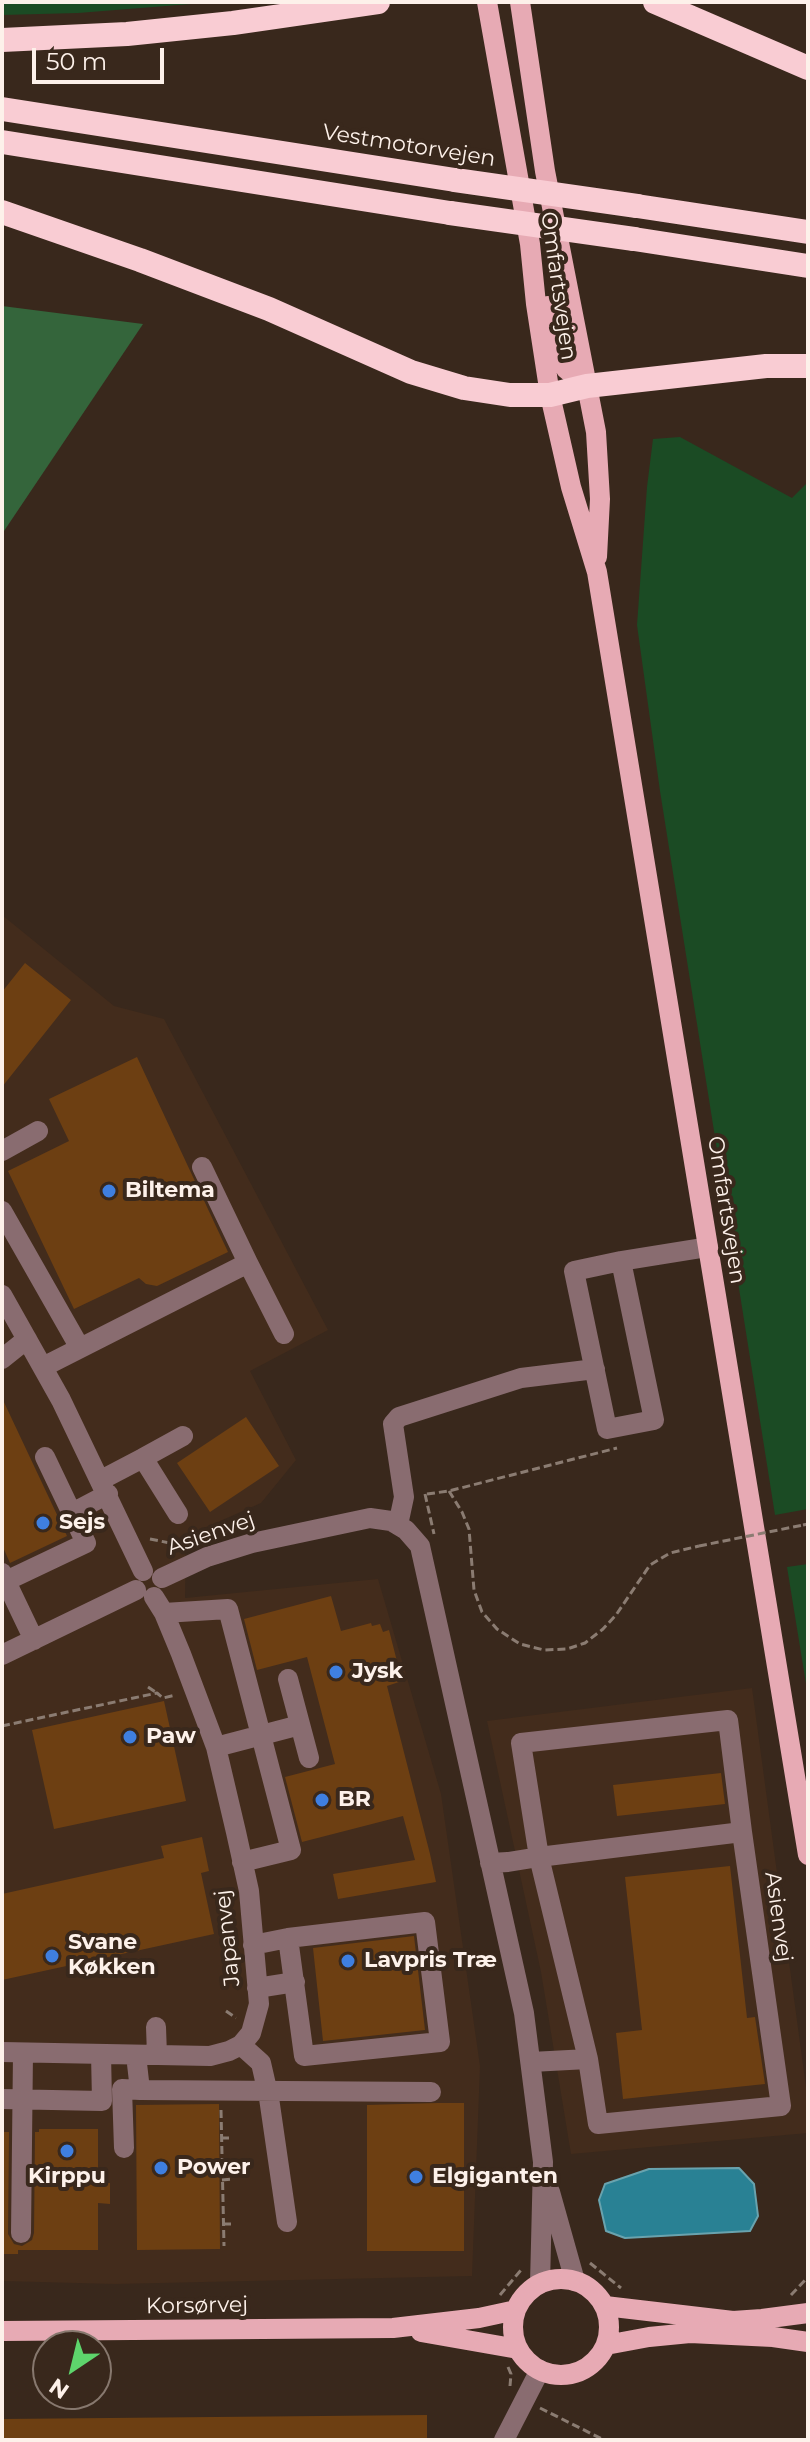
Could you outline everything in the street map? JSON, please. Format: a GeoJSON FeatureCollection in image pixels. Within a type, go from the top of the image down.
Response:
{"type":"FeatureCollection","features":[{"type":"Feature","properties":{"kind":"highway"},"geometry":{"type":"LineString","coordinates":[[2,40],[127,34],[233,23],[378,2]]}},
{"type":"Feature","properties":{"kind":"highway"},"geometry":{"type":"LineString","coordinates":[[655,2],[808,68]]}},
{"type":"Feature","properties":{"kind":"highway"},"geometry":{"type":"LineString","coordinates":[[675,2],[753,44]]}},
{"type":"Feature","properties":{"kind":"highway","name":"Vestmotorvejen"},"geometry":{"type":"LineString","coordinates":[[2,109],[808,232]]}},
{"type":"Feature","properties":{"kind":"highway"},"geometry":{"type":"LineString","coordinates":[[2,142],[808,266]]}},
{"type":"Feature","properties":{"kind":"highway"},"geometry":{"type":"LineString","coordinates":[[2,212],[269,309],[411,372],[464,388],[510,395],[550,395],[587,386],[766,366],[808,366]]}},
{"type":"Feature","properties":{"kind":"main road","name":"Omfartsvejen"},"geometry":{"type":"LineString","coordinates":[[487,2],[530,244],[550,395],[571,487],[597,572],[808,1855]]}},
{"type":"Feature","properties":{"kind":"main road"},"geometry":{"type":"LineString","coordinates":[[499,2],[511,17],[545,171]]}},
{"type":"Feature","properties":{"kind":"main road","name":"Omfartsvejen"},"geometry":{"type":"LineString","coordinates":[[520,2],[545,171],[596,432],[600,499],[597,572]]}},
{"type":"Feature","properties":{"kind":"main road"},"geometry":{"type":"LineString","coordinates":[[530,244],[559,354],[566,369],[587,386]]}},
{"type":"Feature","properties":{"kind":"main road"},"geometry":{"type":"LineString","coordinates":[[563,2279],[575,2281],[587,2286],[605,2306],[609,2333],[597,2359],[585,2369],[555,2375],[527,2361],[518,2349],[514,2336],[516,2310],[522,2299],[540,2284],[563,2279]]}},
{"type":"Feature","properties":{"kind":"main road"},"geometry":{"type":"LineString","coordinates":[[605,2306],[733,2321],[808,2313]]}},
{"type":"Feature","properties":{"kind":"main road","name":"Korsørvej"},"geometry":{"type":"LineString","coordinates":[[2,2331],[393,2328],[479,2318],[516,2310]]}},
{"type":"Feature","properties":{"kind":"main road","name":"Korsørvej"},"geometry":{"type":"LineString","coordinates":[[393,2328],[518,2349]]}},
{"type":"Feature","properties":{"kind":"main road"},"geometry":{"type":"LineString","coordinates":[[606,2345],[690,2333],[808,2342]]}},
{"type":"Feature","properties":{"kind":"street"},"geometry":{"type":"LineString","coordinates":[[2,1151],[38,1131]]}},
{"type":"Feature","properties":{"kind":"street"},"geometry":{"type":"LineString","coordinates":[[202,1167],[284,1334]]}},
{"type":"Feature","properties":{"kind":"street"},"geometry":{"type":"LineString","coordinates":[[2,1211],[80,1348]]}},
{"type":"Feature","properties":{"kind":"street"},"geometry":{"type":"LineString","coordinates":[[621,1261],[654,1420],[607,1429],[574,1271],[621,1261],[708,1247]]}},
{"type":"Feature","properties":{"kind":"street"},"geometry":{"type":"LineString","coordinates":[[43,1367],[248,1263]]}},
{"type":"Feature","properties":{"kind":"street","name":"Japanvej"},"geometry":{"type":"LineString","coordinates":[[2,1295],[43,1367],[104,1487],[152,1590],[216,1747],[249,1891],[259,2004],[251,2033],[241,2045]]}},
{"type":"Feature","properties":{"kind":"street"},"geometry":{"type":"LineString","coordinates":[[2,1359],[27,1339]]}},
{"type":"Feature","properties":{"kind":"street"},"geometry":{"type":"LineString","coordinates":[[540,2284],[543,2162],[524,2013],[420,1546],[398,1525],[404,1497],[393,1424],[399,1417],[521,1378],[595,1369]]}},
{"type":"Feature","properties":{"kind":"street"},"geometry":{"type":"LineString","coordinates":[[72,1513],[143,1458],[183,1436]]}},
{"type":"Feature","properties":{"kind":"street"},"geometry":{"type":"LineString","coordinates":[[34,1640],[5,1586],[86,1543],[45,1457]]}},
{"type":"Feature","properties":{"kind":"street"},"geometry":{"type":"LineString","coordinates":[[143,1458],[178,1514]]}},
{"type":"Feature","properties":{"kind":"street","name":"Asienvej"},"geometry":{"type":"LineString","coordinates":[[2,1655],[152,1590],[207,1557],[252,1543],[370,1518],[398,1525]]}},
{"type":"Feature","properties":{"kind":"street"},"geometry":{"type":"LineString","coordinates":[[152,1590],[228,1609],[291,1850],[242,1862]]}},
{"type":"Feature","properties":{"kind":"street"},"geometry":{"type":"LineString","coordinates":[[288,1679],[309,1758]]}},
{"type":"Feature","properties":{"kind":"street","name":"Asienvej"},"geometry":{"type":"LineString","coordinates":[[728,1720],[781,2106],[598,2124],[588,2059],[539,1857],[521,1743],[728,1720]]}},
{"type":"Feature","properties":{"kind":"street"},"geometry":{"type":"LineString","coordinates":[[216,1747],[300,1725]]}},
{"type":"Feature","properties":{"kind":"street"},"geometry":{"type":"LineString","coordinates":[[490,1863],[742,1832]]}},
{"type":"Feature","properties":{"kind":"street"},"geometry":{"type":"LineString","coordinates":[[253,1945],[288,1938],[425,1922],[440,2042],[304,2056],[288,1938]]}},
{"type":"Feature","properties":{"kind":"street"},"geometry":{"type":"LineString","coordinates":[[257,1988],[295,1982]]}},
{"type":"Feature","properties":{"kind":"street"},"geometry":{"type":"LineString","coordinates":[[140,2090],[146,2055],[156,2027]]}},
{"type":"Feature","properties":{"kind":"street"},"geometry":{"type":"LineString","coordinates":[[2,2052],[210,2056],[241,2045],[261,2063],[287,2222]]}},
{"type":"Feature","properties":{"kind":"street"},"geometry":{"type":"LineString","coordinates":[[21,2233],[12,2100],[23,2053]]}},
{"type":"Feature","properties":{"kind":"street"},"geometry":{"type":"LineString","coordinates":[[12,2100],[102,2101],[101,2054]]}},
{"type":"Feature","properties":{"kind":"street"},"geometry":{"type":"LineString","coordinates":[[531,2062],[588,2059]]}},
{"type":"Feature","properties":{"kind":"street"},"geometry":{"type":"LineString","coordinates":[[124,2148],[122,2089],[431,2092]]}},
{"type":"Feature","properties":{"kind":"street"},"geometry":{"type":"LineString","coordinates":[[543,2162],[575,2281]]}},
{"type":"Feature","properties":{"kind":"street"},"geometry":{"type":"LineString","coordinates":[[504,2440],[540,2370]]}},
{"type":"Feature","properties":{"kind":"path"},"geometry":{"type":"LineString","coordinates":[[616,1428],[621,1447],[449,1491],[469,1529],[474,1590],[482,1612],[497,1629],[520,1644],[544,1650],[567,1649],[585,1643],[616,1615],[650,1565],[670,1553],[805,1524]]}},
{"type":"Feature","properties":{"kind":"path"},"geometry":{"type":"LineString","coordinates":[[148,1687],[163,1698],[195,1691]]}},
{"type":"Feature","properties":{"kind":"path"},"geometry":{"type":"LineString","coordinates":[[2,1726],[157,1693]]}},
{"type":"Feature","properties":{"kind":"path"},"geometry":{"type":"LineString","coordinates":[[220,2090],[224,2246]]}},
{"type":"Feature","properties":{"kind":"path"},"geometry":{"type":"LineString","coordinates":[[221,2138],[231,2138]]}},
{"type":"Feature","properties":{"kind":"path"},"geometry":{"type":"LineString","coordinates":[[222,2180],[234,2179]]}},
{"type":"Feature","properties":{"kind":"path"},"geometry":{"type":"LineString","coordinates":[[223,2224],[231,2224]]}},
{"type":"Feature","properties":{"kind":"path"},"geometry":{"type":"LineString","coordinates":[[497,2297],[519,2274],[536,2245],[542,2245]]}},
{"type":"Feature","properties":{"kind":"path"},"geometry":{"type":"LineString","coordinates":[[524,2400],[604,2440]]}},
{"type":"Feature","properties":{"kind":"shaded area"},"geometry":{"type":"Polygon","coordinates":[[[2,915],[114,1006],[164,1019],[328,1330],[250,1371],[296,1460],[261,1503],[186,1536],[185,1598],[378,1579],[441,1794],[480,2066],[472,2276],[115,2284],[2,2281],[2,915]]]}},
{"type":"Feature","properties":{"kind":"shaded area"},"geometry":{"type":"Polygon","coordinates":[[[752,1688],[808,2102],[808,2133],[571,2154],[541,1972],[487,1721],[752,1688]]]}},
{"type":"Feature","properties":{"kind":"green space"},"geometry":{"type":"Polygon","coordinates":[[[2,2],[216,2],[78,13],[2,15],[2,2]]]}},
{"type":"Feature","properties":{"kind":"green space"},"geometry":{"type":"Polygon","coordinates":[[[2,306],[143,324],[2,534],[2,306]]]}},
{"type":"Feature","properties":{"kind":"green space"},"geometry":{"type":"Polygon","coordinates":[[[680,437],[792,498],[808,482],[808,1509],[775,1515],[660,791],[637,625],[653,439],[680,437]]]}},
{"type":"Feature","properties":{"kind":"green space"},"geometry":{"type":"Polygon","coordinates":[[[808,1564],[808,1696],[787,1567],[808,1564]]]}},
{"type":"Feature","properties":{"kind":"water"},"geometry":{"type":"Polygon","coordinates":[[[739,2168],[754,2184],[758,2216],[750,2231],[625,2238],[606,2231],[599,2200],[605,2184],[649,2169],[739,2168]]]}},
{"type":"Feature","properties":{"kind":"building"},"geometry":{"type":"Polygon","coordinates":[[[25,963],[71,1000],[2,1087],[2,992],[25,963]]]}},
{"type":"Feature","properties":{"kind":"building","name":"Biltema"},"geometry":{"type":"Polygon","coordinates":[[[137,1057],[228,1252],[157,1286],[146,1284],[139,1278],[74,1309],[8,1171],[69,1141],[49,1099],[137,1057]]]}},
{"type":"Feature","properties":{"kind":"building"},"geometry":{"type":"Polygon","coordinates":[[[2,1398],[67,1536],[10,1563],[2,1545],[2,1398]]]}},
{"type":"Feature","properties":{"kind":"building"},"geometry":{"type":"Polygon","coordinates":[[[246,1417],[279,1466],[210,1512],[177,1463],[246,1417]]]}},
{"type":"Feature","properties":{"kind":"building"},"geometry":{"type":"Polygon","coordinates":[[[331,1596],[341,1631],[371,1623],[372,1626],[380,1624],[383,1632],[389,1630],[402,1681],[387,1686],[436,1882],[338,1899],[333,1874],[415,1860],[403,1816],[302,1842],[285,1777],[335,1764],[307,1657],[257,1670],[244,1619],[331,1596]]]}},
{"type":"Feature","properties":{"kind":"building"},"geometry":{"type":"Polygon","coordinates":[[[164,1701],[186,1801],[54,1829],[32,1730],[164,1701]]]}},
{"type":"Feature","properties":{"kind":"building"},"geometry":{"type":"Polygon","coordinates":[[[721,1773],[725,1804],[617,1816],[613,1785],[721,1773]]]}},
{"type":"Feature","properties":{"kind":"building"},"geometry":{"type":"Polygon","coordinates":[[[202,1837],[209,1871],[201,1873],[214,1934],[2,1980],[2,1894],[164,1858],[161,1846],[202,1837]]]}},
{"type":"Feature","properties":{"kind":"building"},"geometry":{"type":"Polygon","coordinates":[[[730,1866],[747,2018],[755,2017],[765,2084],[623,2099],[616,2033],[642,2030],[625,1877],[730,1866]]]}},
{"type":"Feature","properties":{"kind":"building"},"geometry":{"type":"Polygon","coordinates":[[[414,1936],[425,2030],[323,2041],[313,1948],[414,1936]]]}},
{"type":"Feature","properties":{"kind":"building","name":"Elgiganten"},"geometry":{"type":"Polygon","coordinates":[[[464,2103],[464,2251],[367,2251],[367,2105],[464,2103]]]}},
{"type":"Feature","properties":{"kind":"building"},"geometry":{"type":"Polygon","coordinates":[[[219,2104],[220,2249],[137,2250],[136,2105],[219,2104]]]}},
{"type":"Feature","properties":{"kind":"building"},"geometry":{"type":"Polygon","coordinates":[[[39,2129],[98,2129],[98,2183],[110,2183],[110,2204],[98,2203],[98,2250],[18,2250],[18,2254],[2,2254],[2,2132],[9,2132],[8,2234],[14,2244],[22,2246],[32,2240],[34,2233],[35,2132],[39,2129]]]}},
{"type":"Feature","properties":{"kind":"building"},"geometry":{"type":"Polygon","coordinates":[[[427,2415],[427,2438],[2,2440],[2,2419],[427,2415]]]}},
{"type":"Feature","properties":{"kind":"place","name":"Biltema"},"geometry":{"type":"Point","coordinates":[109,1191]}},
{"type":"Feature","properties":{"kind":"place","name":"Sejs"},"geometry":{"type":"Point","coordinates":[43,1523]}},
{"type":"Feature","properties":{"kind":"place","name":"Jysk"},"geometry":{"type":"Point","coordinates":[336,1672]}},
{"type":"Feature","properties":{"kind":"place","name":"Paw"},"geometry":{"type":"Point","coordinates":[130,1737]}},
{"type":"Feature","properties":{"kind":"place","name":"BR"},"geometry":{"type":"Point","coordinates":[322,1800]}},
{"type":"Feature","properties":{"kind":"place","name":"Svane Køkken"},"geometry":{"type":"Point","coordinates":[52,1956]}},
{"type":"Feature","properties":{"kind":"place","name":"Lavpris Træ"},"geometry":{"type":"Point","coordinates":[348,1961]}},
{"type":"Feature","properties":{"kind":"place","name":"Kirppu"},"geometry":{"type":"Point","coordinates":[67,2151]}},
{"type":"Feature","properties":{"kind":"place","name":"Power"},"geometry":{"type":"Point","coordinates":[161,2168]}},
{"type":"Feature","properties":{"kind":"place","name":"Elgiganten"},"geometry":{"type":"Point","coordinates":[416,2177]}}]}
